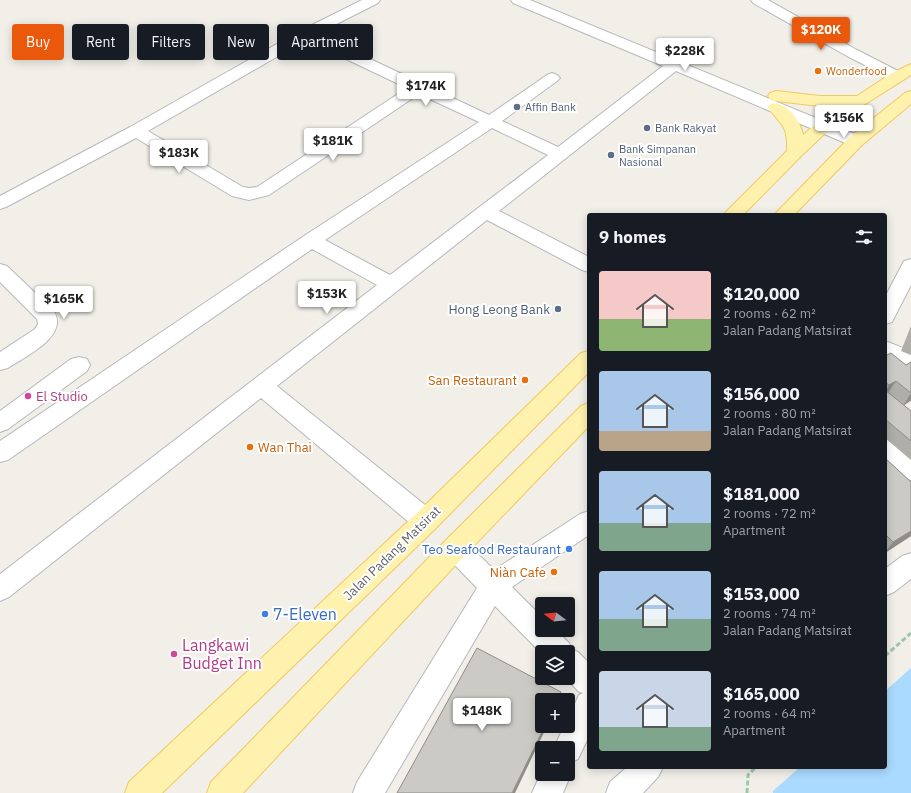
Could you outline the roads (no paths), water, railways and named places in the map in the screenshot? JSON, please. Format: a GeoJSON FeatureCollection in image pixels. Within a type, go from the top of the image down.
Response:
{"type":"FeatureCollection","features":[{"type":"Feature","properties":{"kind":"main road"},"geometry":{"type":"LineString","coordinates":[[734,213],[795,152],[827,123],[911,68]]}},
{"type":"Feature","properties":{"kind":"main road"},"geometry":{"type":"LineString","coordinates":[[786,213],[861,137],[911,96]]}},
{"type":"Feature","properties":{"kind":"main road"},"geometry":{"type":"LineString","coordinates":[[776,102],[861,101]]}},
{"type":"Feature","properties":{"kind":"main road"},"geometry":{"type":"LineString","coordinates":[[776,102],[794,127],[796,137],[795,152]]}},
{"type":"Feature","properties":{"kind":"main road","name":"Jalan Padang Matsirat"},"geometry":{"type":"LineString","coordinates":[[140,793],[426,521],[587,361]]}},
{"type":"Feature","properties":{"kind":"main road"},"geometry":{"type":"LineString","coordinates":[[222,793],[455,548],[587,414]]}},
{"type":"Feature","properties":{"kind":"street"},"geometry":{"type":"LineString","coordinates":[[326,24],[373,0]]}},
{"type":"Feature","properties":{"kind":"street"},"geometry":{"type":"LineString","coordinates":[[518,0],[673,66],[776,102]]}},
{"type":"Feature","properties":{"kind":"street"},"geometry":{"type":"LineString","coordinates":[[550,0],[776,102],[861,137]]}},
{"type":"Feature","properties":{"kind":"street"},"geometry":{"type":"LineString","coordinates":[[758,0],[852,53],[897,76]]}},
{"type":"Feature","properties":{"kind":"street"},"geometry":{"type":"LineString","coordinates":[[779,11],[791,0]]}},
{"type":"Feature","properties":{"kind":"street"},"geometry":{"type":"LineString","coordinates":[[0,203],[136,131],[277,51]]}},
{"type":"Feature","properties":{"kind":"street"},"geometry":{"type":"LineString","coordinates":[[359,60],[560,154]]}},
{"type":"Feature","properties":{"kind":"street"},"geometry":{"type":"LineString","coordinates":[[0,589],[673,66]]}},
{"type":"Feature","properties":{"kind":"street"},"geometry":{"type":"LineString","coordinates":[[0,453],[311,240],[491,121],[552,78]]}},
{"type":"Feature","properties":{"kind":"street"},"geometry":{"type":"LineString","coordinates":[[136,131],[238,192],[249,194],[263,191],[417,88]]}},
{"type":"Feature","properties":{"kind":"street"},"geometry":{"type":"LineString","coordinates":[[486,212],[587,264]]}},
{"type":"Feature","properties":{"kind":"street"},"geometry":{"type":"LineString","coordinates":[[311,240],[392,285]]}},
{"type":"Feature","properties":{"kind":"street"},"geometry":{"type":"LineString","coordinates":[[887,313],[911,266]]}},
{"type":"Feature","properties":{"kind":"street"},"geometry":{"type":"LineString","coordinates":[[0,271],[47,316],[48,324],[43,334],[0,362]]}},
{"type":"Feature","properties":{"kind":"street"},"geometry":{"type":"LineString","coordinates":[[887,350],[911,360]]}},
{"type":"Feature","properties":{"kind":"street"},"geometry":{"type":"LineString","coordinates":[[0,423],[79,365]]}},
{"type":"Feature","properties":{"kind":"street"},"geometry":{"type":"LineString","coordinates":[[261,386],[426,521]]}},
{"type":"Feature","properties":{"kind":"street"},"geometry":{"type":"LineString","coordinates":[[887,450],[911,470]]}},
{"type":"Feature","properties":{"kind":"street"},"geometry":{"type":"LineString","coordinates":[[368,793],[493,585],[587,523]]}},
{"type":"Feature","properties":{"kind":"street"},"geometry":{"type":"LineString","coordinates":[[455,548],[552,645]]}},
{"type":"Feature","properties":{"kind":"street"},"geometry":{"type":"LineString","coordinates":[[575,668],[587,680]]}},
{"type":"Feature","properties":{"kind":"street"},"geometry":{"type":"LineString","coordinates":[[572,741],[587,709]]}},
{"type":"Feature","properties":{"kind":"street"},"geometry":{"type":"LineString","coordinates":[[621,793],[646,769]]}},
{"type":"Feature","properties":{"kind":"street"},"geometry":{"type":"LineString","coordinates":[[547,793],[553,781]]}},
{"type":"Feature","properties":{"kind":"water"},"geometry":{"type":"Polygon","coordinates":[[[911,668],[911,793],[773,793],[773,791],[798,769],[887,769],[887,689],[911,668]]]}},
{"type":"Feature","properties":{"kind":"place","name":"Wonderfood"},"geometry":{"type":"Point","coordinates":[818,71]}},
{"type":"Feature","properties":{"kind":"place","name":"Affin Bank"},"geometry":{"type":"Point","coordinates":[517,107]}},
{"type":"Feature","properties":{"kind":"place","name":"Bank Rakyat"},"geometry":{"type":"Point","coordinates":[647,128]}},
{"type":"Feature","properties":{"kind":"place","name":"Bank Simpanan Nasional"},"geometry":{"type":"Point","coordinates":[611,155]}},
{"type":"Feature","properties":{"kind":"place","name":"Hong Leong Bank"},"geometry":{"type":"Point","coordinates":[558,309]}},
{"type":"Feature","properties":{"kind":"place","name":"San Restaurant"},"geometry":{"type":"Point","coordinates":[525,380]}},
{"type":"Feature","properties":{"kind":"place","name":"El Studio"},"geometry":{"type":"Point","coordinates":[28,396]}},
{"type":"Feature","properties":{"kind":"place","name":"Wan Thai"},"geometry":{"type":"Point","coordinates":[250,447]}},
{"type":"Feature","properties":{"kind":"place","name":"Teo Seafood Restaurant"},"geometry":{"type":"Point","coordinates":[569,549]}},
{"type":"Feature","properties":{"kind":"place","name":"Niàn Cafe"},"geometry":{"type":"Point","coordinates":[554,572]}},
{"type":"Feature","properties":{"kind":"place","name":"7-Eleven"},"geometry":{"type":"Point","coordinates":[265,614]}},
{"type":"Feature","properties":{"kind":"place","name":"Langkawi Budget Inn"},"geometry":{"type":"Point","coordinates":[174,654]}}]}
